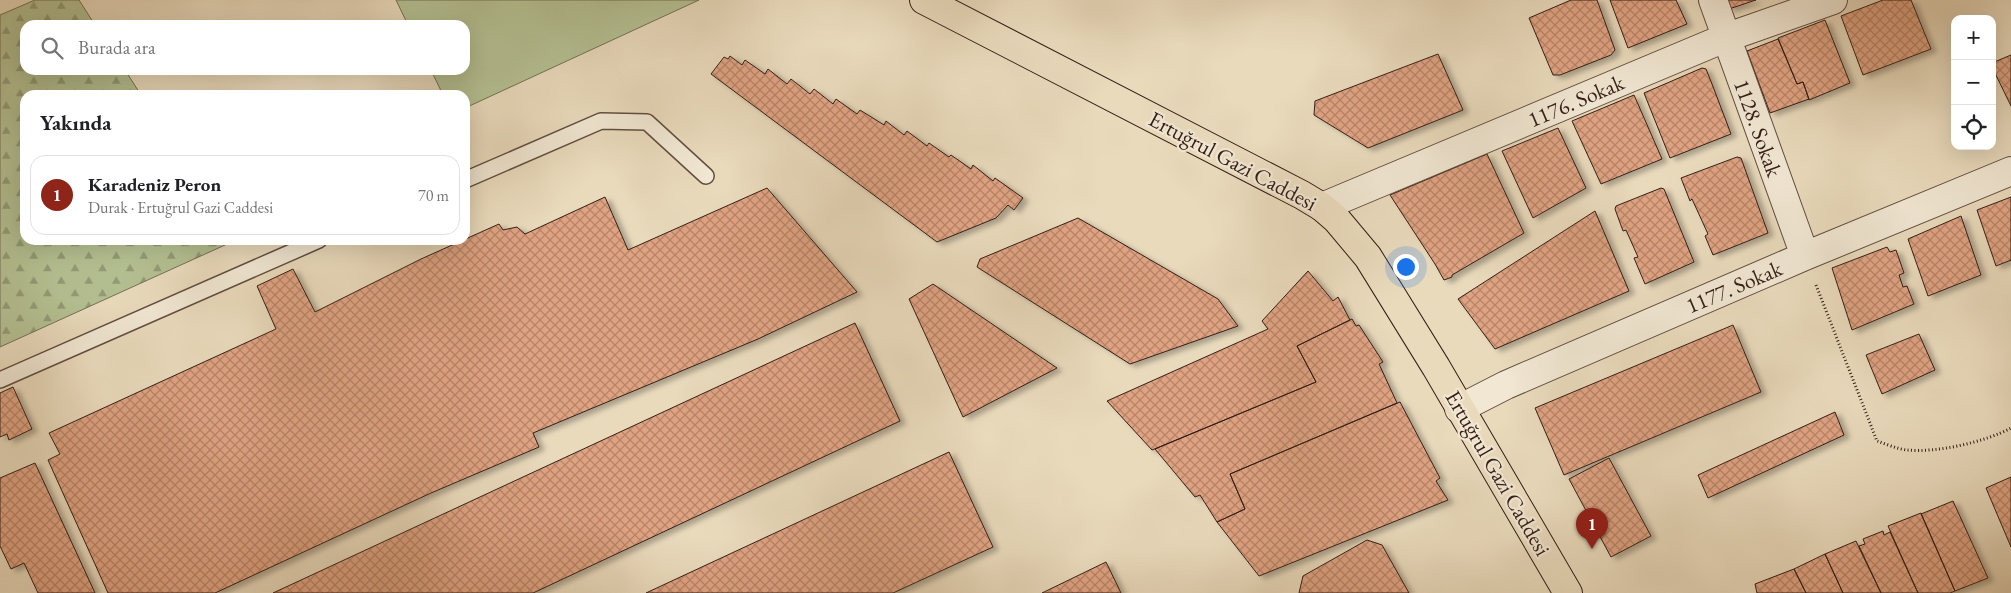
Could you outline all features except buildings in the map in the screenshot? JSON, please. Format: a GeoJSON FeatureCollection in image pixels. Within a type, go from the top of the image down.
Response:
{"type":"FeatureCollection","features":[{"type":"Feature","properties":{"kind":"main road","name":"Ertuğrul Gazi Caddesi"},"geometry":{"type":"LineString","coordinates":[[924,0],[1302,195],[1322,207],[1337,220],[1368,257],[1436,367],[1568,593]]}},
{"type":"Feature","properties":{"kind":"street","name":"1128. Sokak"},"geometry":{"type":"LineString","coordinates":[[1713,0],[1805,256]]}},
{"type":"Feature","properties":{"kind":"street","name":"1176. Sokak"},"geometry":{"type":"LineString","coordinates":[[1322,207],[1726,38],[1832,0]]}},
{"type":"Feature","properties":{"kind":"street","name":"1177. Sokak"},"geometry":{"type":"LineString","coordinates":[[1459,409],[1515,381],[1805,256],[2011,171]]}},
{"type":"Feature","properties":{"kind":"lane"},"geometry":{"type":"LineString","coordinates":[[470,178],[601,121],[647,122],[706,176]]}},
{"type":"Feature","properties":{"kind":"lane"},"geometry":{"type":"LineString","coordinates":[[0,380],[308,245]]}},
{"type":"Feature","properties":{"kind":"path"},"geometry":{"type":"LineString","coordinates":[[1805,256],[1877,441],[1906,450],[1951,448],[1999,434],[2011,428]]}},
{"type":"Feature","properties":{"kind":"green space"},"geometry":{"type":"Polygon","coordinates":[[[35,0],[79,0],[92,20],[20,20],[20,75],[128,75],[138,90],[20,90],[20,245],[225,245],[0,347],[0,15],[35,0]]]}},
{"type":"Feature","properties":{"kind":"green space"},"geometry":{"type":"Polygon","coordinates":[[[396,0],[699,0],[470,106],[470,90],[441,90],[433,75],[470,75],[470,20],[406,20],[396,0]]]}},
{"type":"Feature","properties":{"kind":"place","name":"Karadeniz Peron"},"geometry":{"type":"Point","coordinates":[1592,549]}}]}
